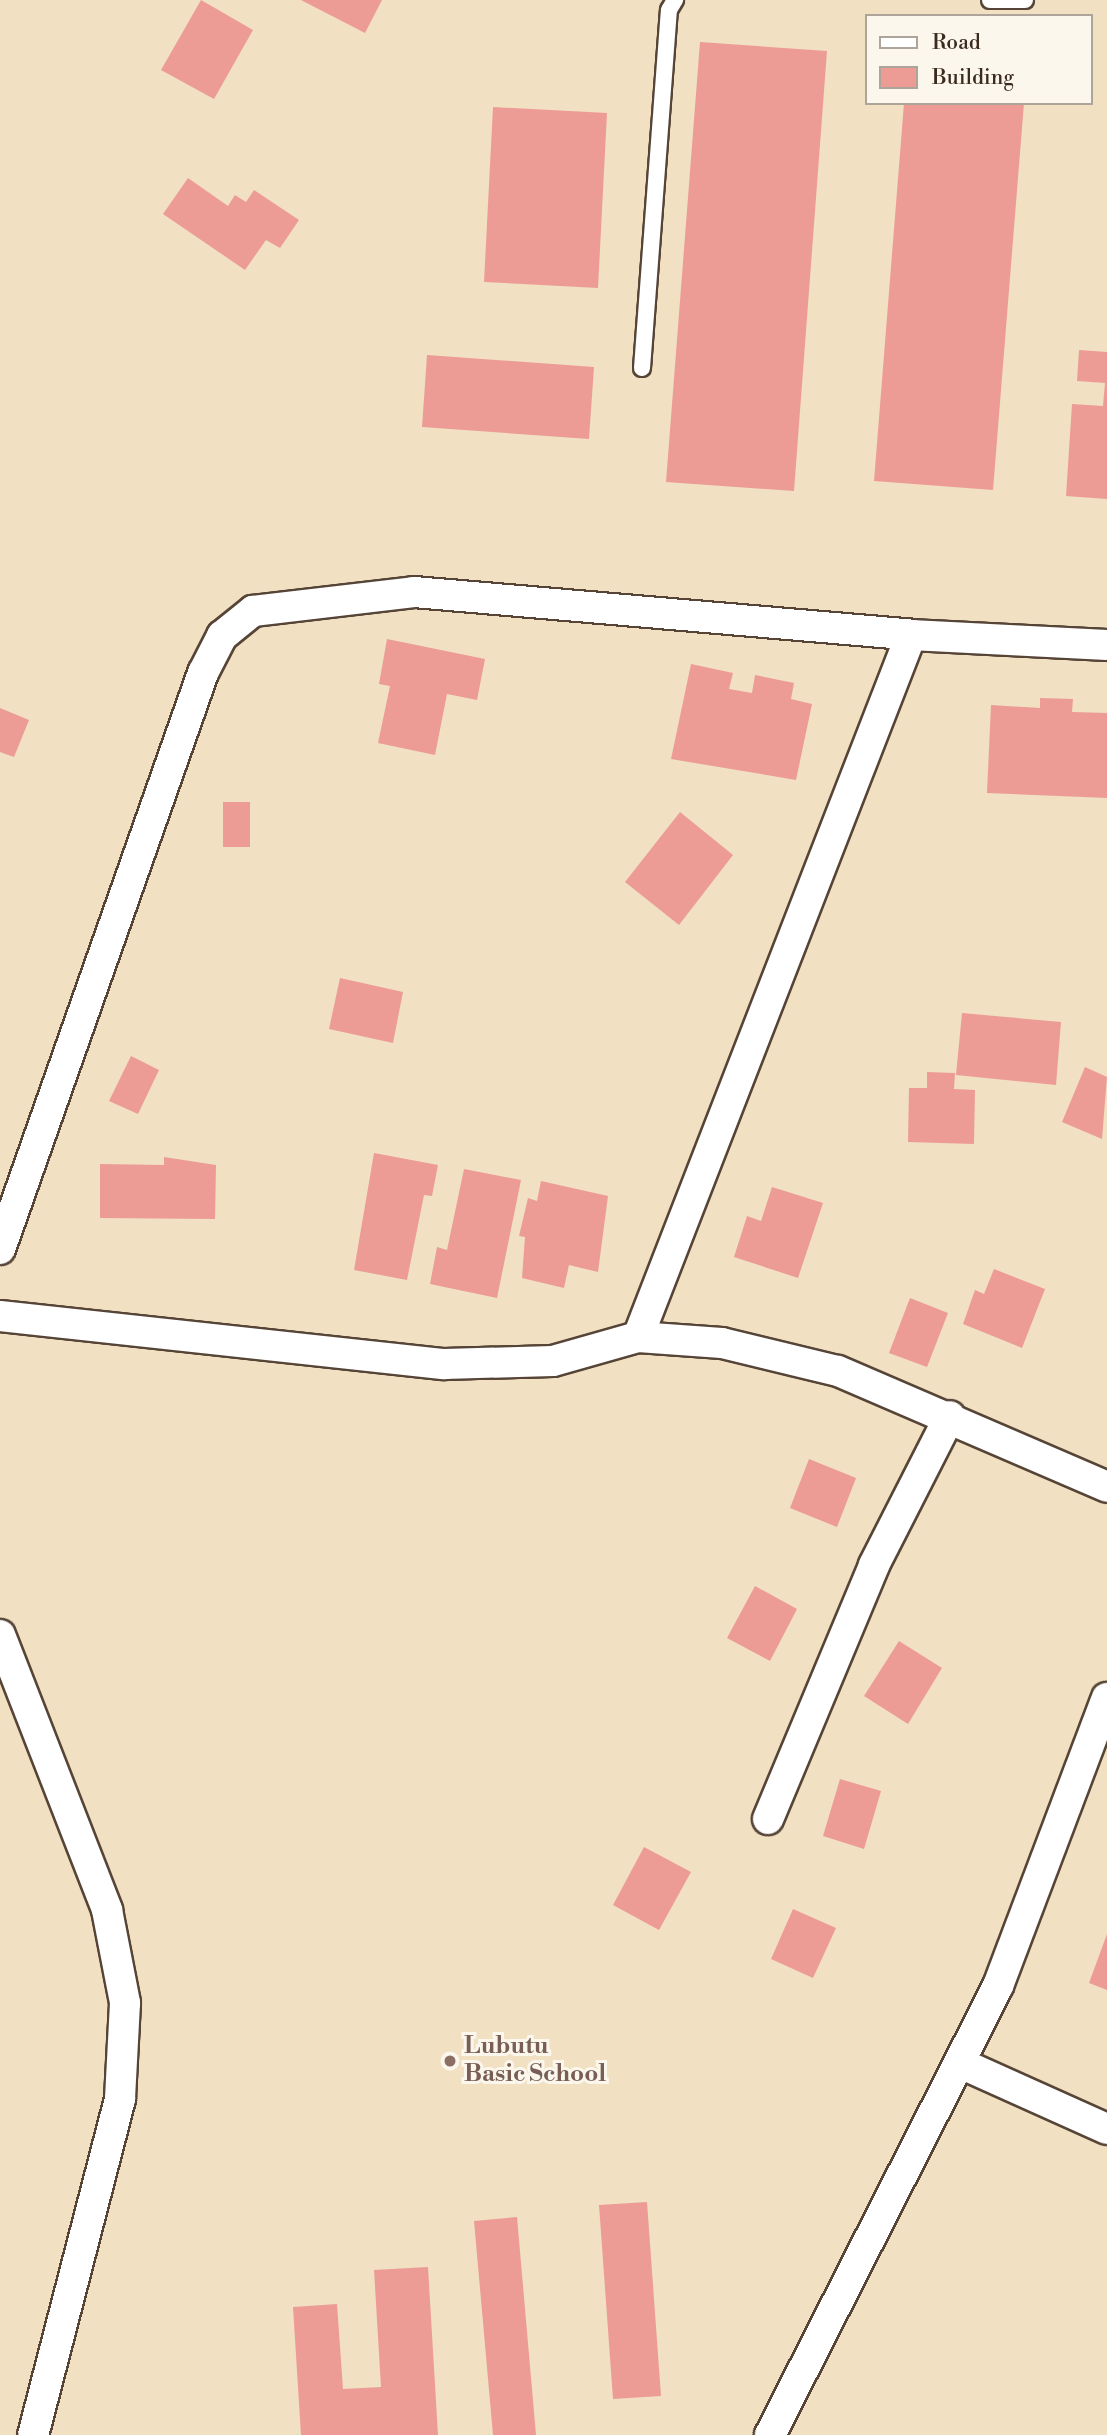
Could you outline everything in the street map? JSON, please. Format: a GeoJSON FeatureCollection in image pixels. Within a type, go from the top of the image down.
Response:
{"type":"FeatureCollection","features":[{"type":"Feature","properties":{"kind":"street"},"geometry":{"type":"LineString","coordinates":[[0,1249],[203,673],[222,636],[253,611],[414,592],[911,635],[1107,645]]}},
{"type":"Feature","properties":{"kind":"street"},"geometry":{"type":"LineString","coordinates":[[638,1337],[911,635]]}},
{"type":"Feature","properties":{"kind":"street"},"geometry":{"type":"LineString","coordinates":[[0,1316],[444,1364],[553,1361],[638,1337],[722,1343],[825,1368],[950,1416],[1107,1486]]}},
{"type":"Feature","properties":{"kind":"street"},"geometry":{"type":"LineString","coordinates":[[768,1819],[874,1565],[950,1416]]}},
{"type":"Feature","properties":{"kind":"street"},"geometry":{"type":"LineString","coordinates":[[0,1635],[107,1910],[125,2003],[120,2099],[33,2435]]}},
{"type":"Feature","properties":{"kind":"street"},"geometry":{"type":"LineString","coordinates":[[770,2435],[998,1986],[1107,1698]]}},
{"type":"Feature","properties":{"kind":"street"},"geometry":{"type":"LineString","coordinates":[[960,2063],[1107,2129]]}},
{"type":"Feature","properties":{"kind":"lane"},"geometry":{"type":"LineString","coordinates":[[642,368],[669,10],[675,0]]}},
{"type":"Feature","properties":{"kind":"lane"},"geometry":{"type":"LineString","coordinates":[[990,0],[1025,0]]}},
{"type":"Feature","properties":{"kind":"building"},"geometry":{"type":"Polygon","coordinates":[[[201,0],[253,30],[214,99],[161,70],[201,0]]]}},
{"type":"Feature","properties":{"kind":"building"},"geometry":{"type":"Polygon","coordinates":[[[301,0],[382,0],[365,33],[301,0]]]}},
{"type":"Feature","properties":{"kind":"building"},"geometry":{"type":"Polygon","coordinates":[[[700,42],[827,51],[794,491],[666,482],[700,42]]]}},
{"type":"Feature","properties":{"kind":"building"},"geometry":{"type":"Polygon","coordinates":[[[904,105],[1024,105],[993,490],[874,481],[904,105]]]}},
{"type":"Feature","properties":{"kind":"building"},"geometry":{"type":"Polygon","coordinates":[[[493,107],[607,113],[598,288],[484,282],[493,107]]]}},
{"type":"Feature","properties":{"kind":"building"},"geometry":{"type":"Polygon","coordinates":[[[188,178],[228,206],[235,195],[246,202],[254,190],[299,220],[280,248],[266,240],[245,270],[163,214],[188,178]]]}},
{"type":"Feature","properties":{"kind":"building"},"geometry":{"type":"Polygon","coordinates":[[[1079,350],[1107,352],[1107,499],[1066,496],[1072,404],[1103,406],[1105,383],[1077,381],[1079,350]]]}},
{"type":"Feature","properties":{"kind":"building"},"geometry":{"type":"Polygon","coordinates":[[[427,355],[594,367],[589,439],[422,427],[427,355]]]}},
{"type":"Feature","properties":{"kind":"building"},"geometry":{"type":"Polygon","coordinates":[[[387,639],[485,659],[477,700],[447,694],[435,755],[378,743],[390,686],[379,684],[387,639]]]}},
{"type":"Feature","properties":{"kind":"building"},"geometry":{"type":"Polygon","coordinates":[[[691,664],[733,673],[729,689],[752,693],[755,675],[794,683],[791,699],[812,704],[796,780],[671,759],[691,664]]]}},
{"type":"Feature","properties":{"kind":"building"},"geometry":{"type":"Polygon","coordinates":[[[1040,698],[1073,699],[1072,712],[1107,713],[1107,798],[987,793],[991,705],[1040,708],[1040,698]]]}},
{"type":"Feature","properties":{"kind":"building"},"geometry":{"type":"Polygon","coordinates":[[[0,708],[29,720],[14,757],[0,752],[0,708]]]}},
{"type":"Feature","properties":{"kind":"building"},"geometry":{"type":"Polygon","coordinates":[[[223,802],[250,802],[250,847],[223,847],[223,802]]]}},
{"type":"Feature","properties":{"kind":"building"},"geometry":{"type":"Polygon","coordinates":[[[680,812],[733,855],[679,925],[625,882],[680,812]]]}},
{"type":"Feature","properties":{"kind":"building"},"geometry":{"type":"Polygon","coordinates":[[[340,978],[403,992],[393,1043],[329,1029],[340,978]]]}},
{"type":"Feature","properties":{"kind":"building"},"geometry":{"type":"Polygon","coordinates":[[[962,1013],[1061,1022],[1056,1085],[956,1075],[962,1013]]]}},
{"type":"Feature","properties":{"kind":"building"},"geometry":{"type":"Polygon","coordinates":[[[131,1056],[159,1070],[138,1114],[109,1101],[131,1056]]]}},
{"type":"Feature","properties":{"kind":"building"},"geometry":{"type":"Polygon","coordinates":[[[1085,1067],[1107,1077],[1102,1139],[1062,1122],[1085,1067]]]}},
{"type":"Feature","properties":{"kind":"building"},"geometry":{"type":"Polygon","coordinates":[[[927,1072],[955,1073],[954,1089],[975,1090],[974,1144],[908,1142],[909,1088],[927,1088],[927,1072]]]}},
{"type":"Feature","properties":{"kind":"building"},"geometry":{"type":"Polygon","coordinates":[[[374,1153],[438,1165],[432,1196],[424,1195],[407,1280],[354,1270],[374,1153]]]}},
{"type":"Feature","properties":{"kind":"building"},"geometry":{"type":"Polygon","coordinates":[[[164,1157],[216,1165],[215,1219],[100,1218],[100,1164],[164,1165],[164,1157]]]}},
{"type":"Feature","properties":{"kind":"building"},"geometry":{"type":"Polygon","coordinates":[[[464,1169],[521,1180],[497,1298],[430,1284],[437,1247],[447,1250],[464,1169]]]}},
{"type":"Feature","properties":{"kind":"building"},"geometry":{"type":"Polygon","coordinates":[[[541,1181],[608,1196],[598,1272],[569,1265],[564,1288],[522,1278],[525,1237],[519,1236],[528,1198],[537,1201],[541,1181]]]}},
{"type":"Feature","properties":{"kind":"building"},"geometry":{"type":"Polygon","coordinates":[[[772,1187],[823,1203],[798,1278],[734,1257],[747,1216],[761,1221],[772,1187]]]}},
{"type":"Feature","properties":{"kind":"building"},"geometry":{"type":"Polygon","coordinates":[[[994,1269],[1045,1289],[1022,1348],[963,1324],[975,1290],[984,1294],[994,1269]]]}},
{"type":"Feature","properties":{"kind":"building"},"geometry":{"type":"Polygon","coordinates":[[[910,1298],[948,1313],[927,1367],[889,1353],[910,1298]]]}},
{"type":"Feature","properties":{"kind":"building"},"geometry":{"type":"Polygon","coordinates":[[[809,1459],[856,1478],[837,1527],[790,1508],[809,1459]]]}},
{"type":"Feature","properties":{"kind":"building"},"geometry":{"type":"Polygon","coordinates":[[[755,1586],[797,1609],[770,1661],[727,1638],[755,1586]]]}},
{"type":"Feature","properties":{"kind":"building"},"geometry":{"type":"Polygon","coordinates":[[[899,1641],[942,1668],[908,1724],[864,1696],[899,1641]]]}},
{"type":"Feature","properties":{"kind":"building"},"geometry":{"type":"Polygon","coordinates":[[[840,1779],[881,1791],[864,1849],[823,1836],[840,1779]]]}},
{"type":"Feature","properties":{"kind":"building"},"geometry":{"type":"Polygon","coordinates":[[[644,1847],[691,1872],[659,1930],[613,1905],[644,1847]]]}},
{"type":"Feature","properties":{"kind":"building"},"geometry":{"type":"Polygon","coordinates":[[[793,1909],[836,1928],[813,1978],[771,1959],[793,1909]]]}},
{"type":"Feature","properties":{"kind":"building"},"geometry":{"type":"Polygon","coordinates":[[[1107,1934],[1107,1990],[1089,1983],[1107,1934]]]}},
{"type":"Feature","properties":{"kind":"building"},"geometry":{"type":"Polygon","coordinates":[[[647,2202],[661,2396],[613,2399],[599,2205],[647,2202]]]}},
{"type":"Feature","properties":{"kind":"building"},"geometry":{"type":"Polygon","coordinates":[[[517,2217],[536,2435],[493,2435],[474,2221],[517,2217]]]}},
{"type":"Feature","properties":{"kind":"building"},"geometry":{"type":"Polygon","coordinates":[[[428,2267],[438,2435],[301,2435],[293,2307],[337,2304],[343,2389],[381,2387],[374,2270],[428,2267]]]}},
{"type":"Feature","properties":{"kind":"place","name":"Lubutu Basic School"},"geometry":{"type":"Point","coordinates":[450,2061]}}]}
